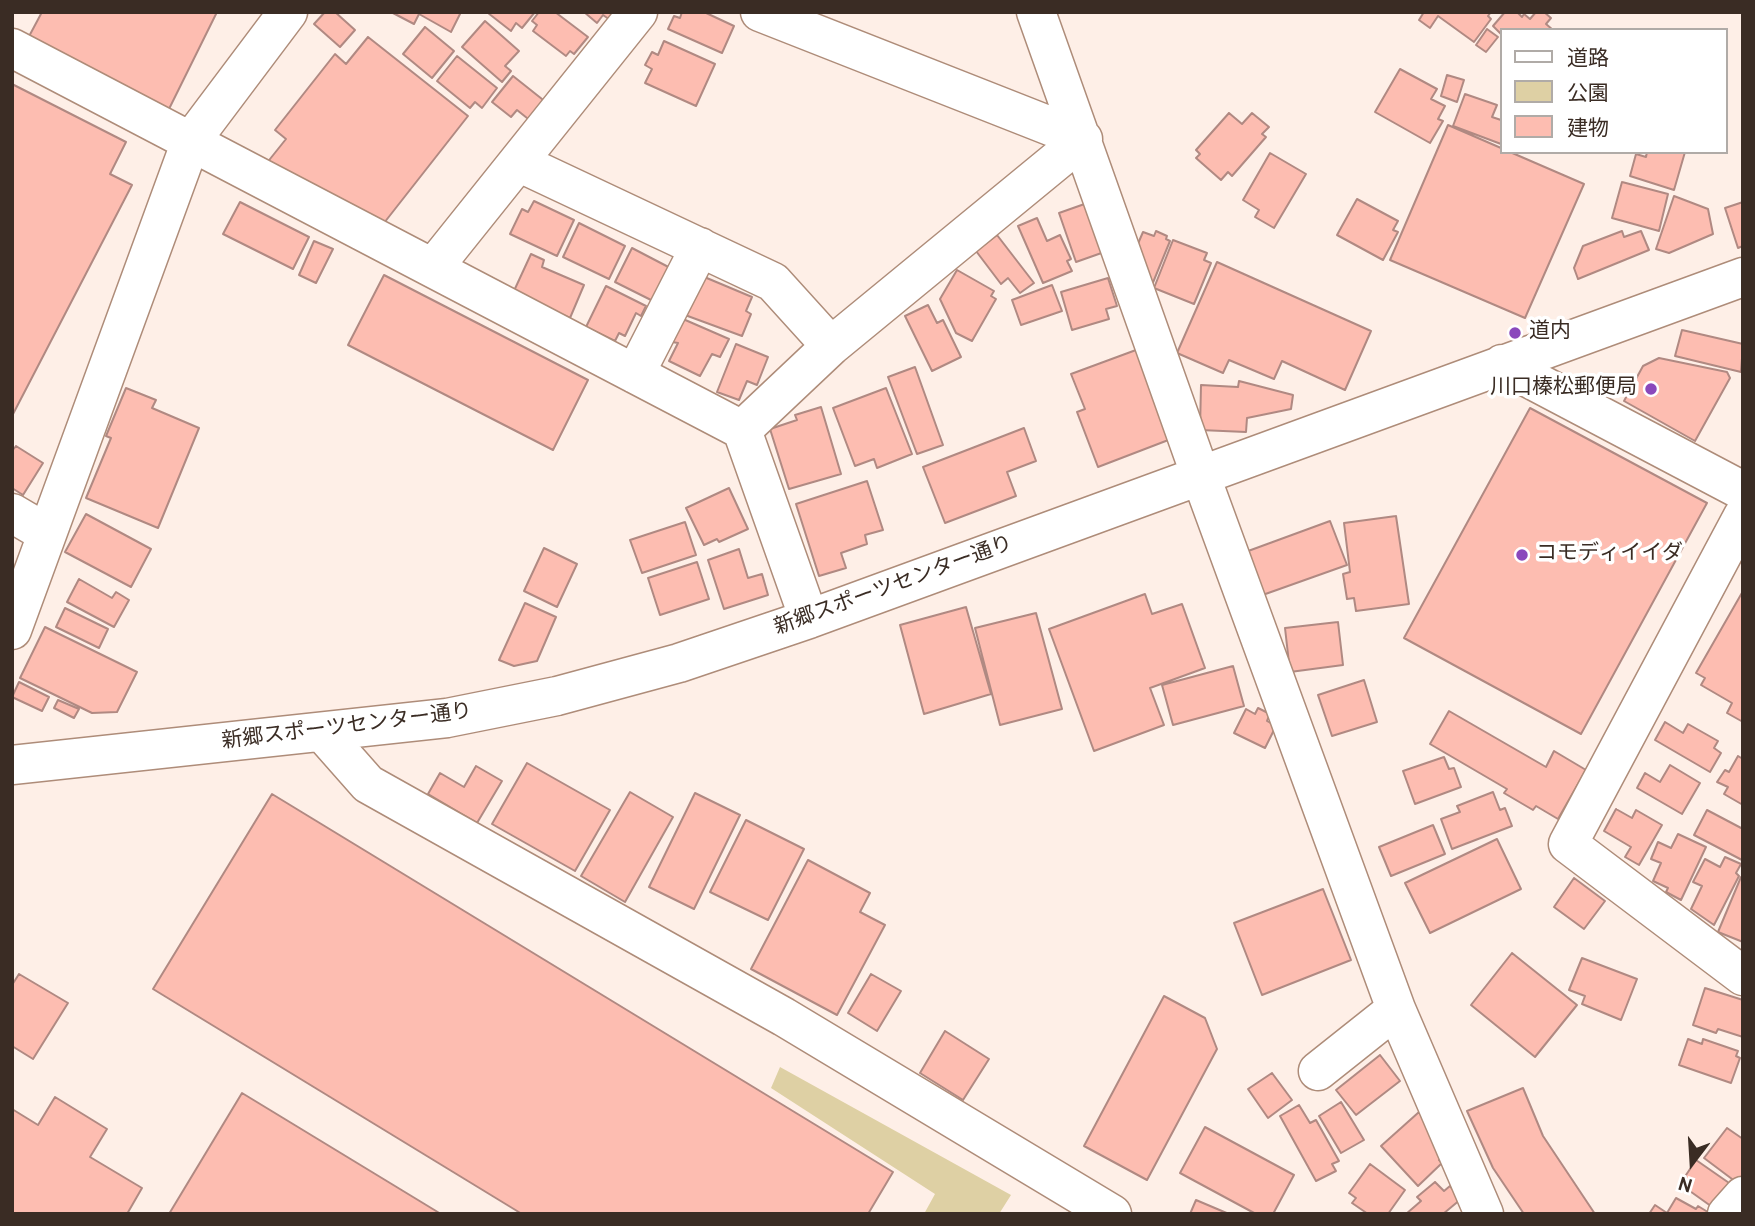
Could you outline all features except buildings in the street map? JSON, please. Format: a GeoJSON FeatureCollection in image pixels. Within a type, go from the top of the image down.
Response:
{"type":"FeatureCollection","features":[{"type":"Feature","properties":{"kind":"street"},"geometry":{"type":"LineString","coordinates":[[12,630],[191,141],[288,12]]}},
{"type":"Feature","properties":{"kind":"street"},"geometry":{"type":"LineString","coordinates":[[433,268],[638,12]]}},
{"type":"Feature","properties":{"kind":"street"},"geometry":{"type":"LineString","coordinates":[[760,12],[1083,139]]}},
{"type":"Feature","properties":{"kind":"street"},"geometry":{"type":"LineString","coordinates":[[1036,12],[1200,474],[1396,1009],[1485,1214]]}},
{"type":"Feature","properties":{"kind":"street"},"geometry":{"type":"LineString","coordinates":[[12,48],[742,430],[809,618]]}},
{"type":"Feature","properties":{"kind":"street"},"geometry":{"type":"LineString","coordinates":[[742,430],[831,346],[1083,139]]}},
{"type":"Feature","properties":{"kind":"street"},"geometry":{"type":"LineString","coordinates":[[519,162],[773,282],[831,346]]}},
{"type":"Feature","properties":{"kind":"street"},"geometry":{"type":"LineString","coordinates":[[635,374],[700,247]]}},
{"type":"Feature","properties":{"kind":"street","name":"新郷スポーツセンター通り"},"geometry":{"type":"LineString","coordinates":[[12,765],[447,718],[557,696],[680,663],[1743,277]]}},
{"type":"Feature","properties":{"kind":"street"},"geometry":{"type":"LineString","coordinates":[[1502,364],[1743,491]]}},
{"type":"Feature","properties":{"kind":"street"},"geometry":{"type":"LineString","coordinates":[[12,513],[46,533]]}},
{"type":"Feature","properties":{"kind":"street"},"geometry":{"type":"LineString","coordinates":[[1743,516],[1567,844],[1743,976]]}},
{"type":"Feature","properties":{"kind":"street"},"geometry":{"type":"LineString","coordinates":[[323,733],[369,784],[784,1017],[1094,1209]]}},
{"type":"Feature","properties":{"kind":"street"},"geometry":{"type":"LineString","coordinates":[[1318,1072],[1396,1009]]}},
{"type":"Feature","properties":{"kind":"street"},"geometry":{"type":"LineString","coordinates":[[1727,1214],[1743,1196]]}},
{"type":"Feature","properties":{"kind":"green space"},"geometry":{"type":"Polygon","coordinates":[[[780,1067],[1011,1195],[999,1214],[924,1214],[935,1194],[771,1088],[780,1067]]]}},
{"type":"Feature","properties":{"kind":"place","name":"道内"},"geometry":{"type":"Point","coordinates":[1515,333]}},
{"type":"Feature","properties":{"kind":"place","name":"川口榛松郵便局"},"geometry":{"type":"Point","coordinates":[1651,389]}},
{"type":"Feature","properties":{"kind":"place","name":"コモディイイダ"},"geometry":{"type":"Point","coordinates":[1522,555]}}]}
